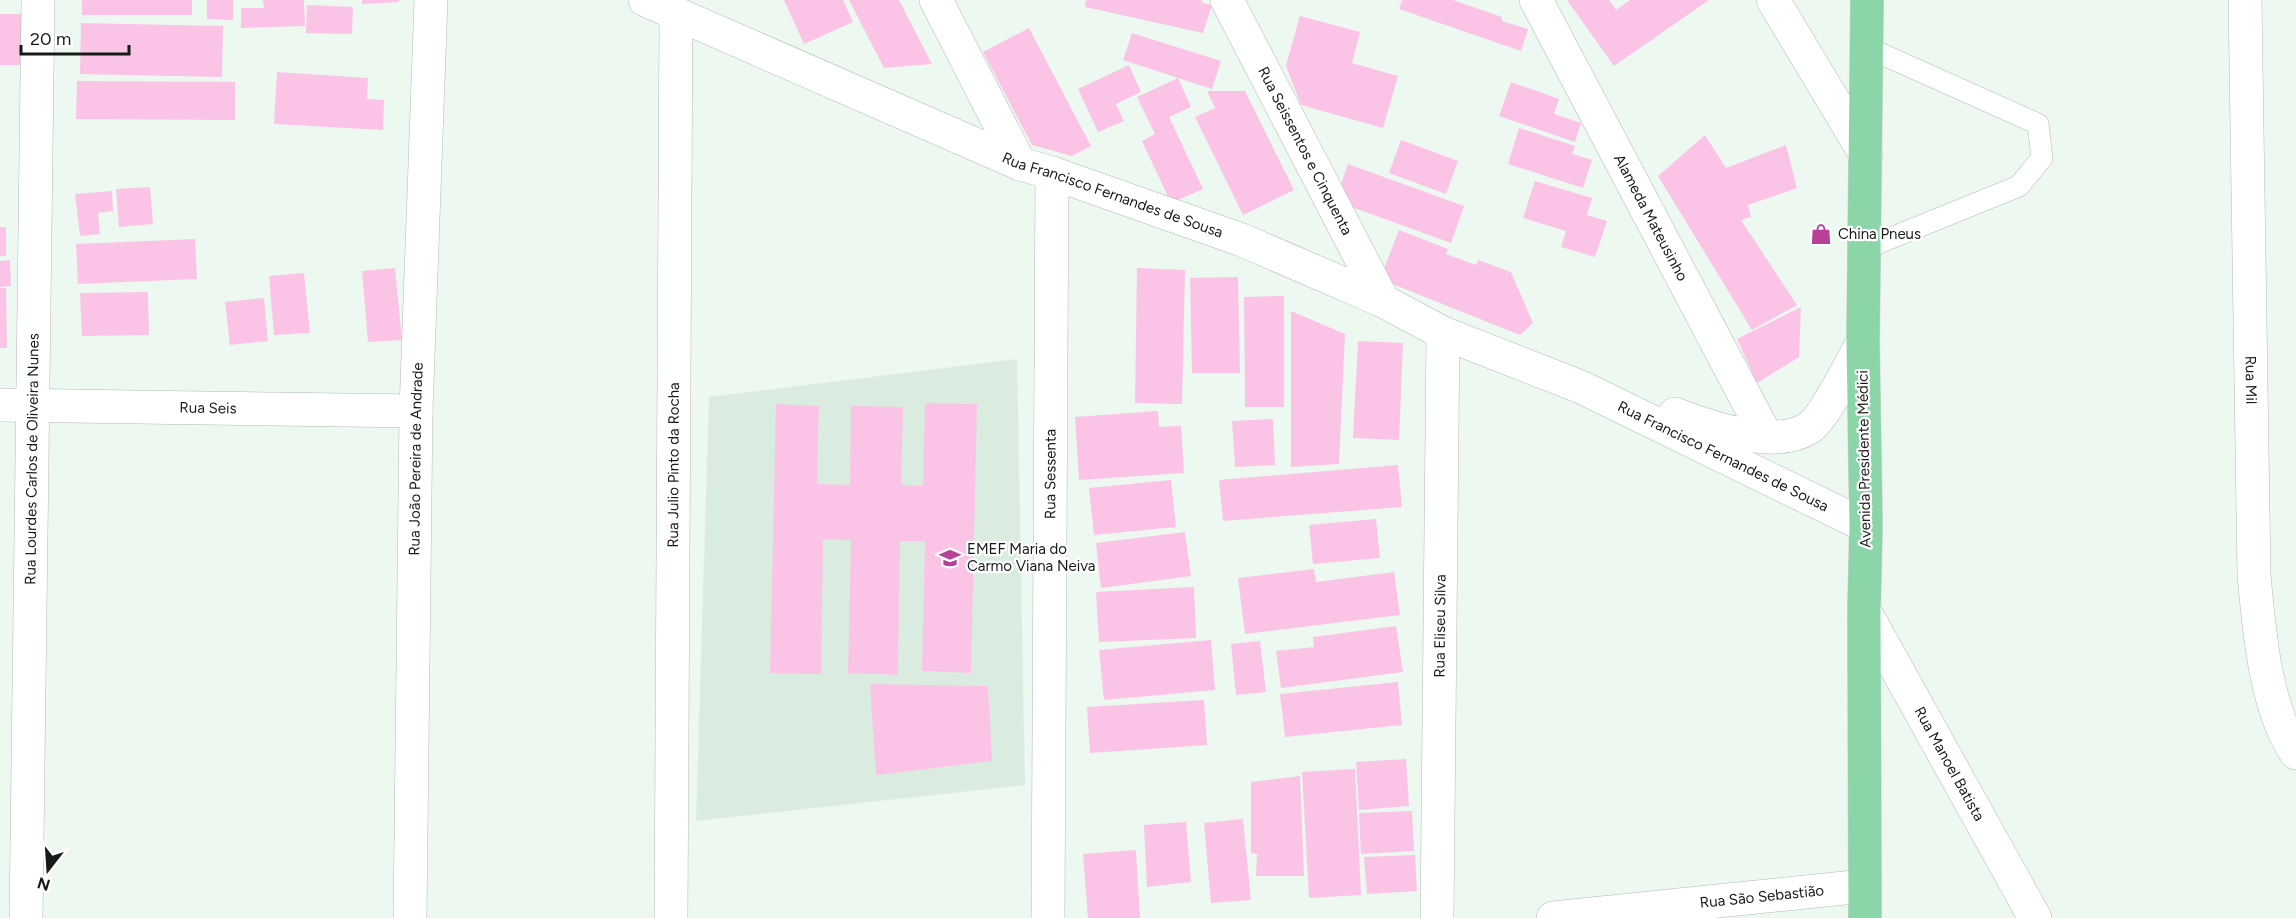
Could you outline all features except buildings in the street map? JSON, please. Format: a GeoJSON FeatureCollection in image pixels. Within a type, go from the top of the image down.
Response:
{"type":"FeatureCollection","features":[{"type":"Feature","properties":{"kind":"main road","name":"Avenida Presidente Médici"},"geometry":{"type":"LineString","coordinates":[[1864,902],[1866,526],[1863,342],[1866,0]]}},
{"type":"Feature","properties":{"kind":"street","name":"Rua Lourdes Carlos de Oliveira Nunes"},"geometry":{"type":"LineString","coordinates":[[26,918],[38,0]]}},
{"type":"Feature","properties":{"kind":"street","name":"Rua João Pereira de Andrade"},"geometry":{"type":"LineString","coordinates":[[410,918],[416,411],[431,0]]}},
{"type":"Feature","properties":{"kind":"street","name":"Rua Francisco Fernandes de Sousa"},"geometry":{"type":"LineString","coordinates":[[645,0],[1020,164],[1052,173],[1242,240],[1383,301],[1443,333],[1581,387],[1866,526]]}},
{"type":"Feature","properties":{"kind":"street"},"geometry":{"type":"LineString","coordinates":[[936,0],[1020,164]]}},
{"type":"Feature","properties":{"kind":"street","name":"Rua Seissentos e Cinquenta"},"geometry":{"type":"LineString","coordinates":[[1227,0],[1383,301]]}},
{"type":"Feature","properties":{"kind":"street","name":"Alameda Mateusinho"},"geometry":{"type":"LineString","coordinates":[[1536,0],[1766,436]]}},
{"type":"Feature","properties":{"kind":"street"},"geometry":{"type":"LineString","coordinates":[[1773,0],[1866,155]]}},
{"type":"Feature","properties":{"kind":"street","name":"Rua Mil"},"geometry":{"type":"LineString","coordinates":[[2245,0],[2254,575],[2260,642],[2272,693],[2289,742],[2296,753]]}},
{"type":"Feature","properties":{"kind":"street","name":"Rua Julio Pinto da Rocha"},"geometry":{"type":"LineString","coordinates":[[671,918],[676,13]]}},
{"type":"Feature","properties":{"kind":"street","name":"Rua Sessenta"},"geometry":{"type":"LineString","coordinates":[[1048,918],[1052,173]]}},
{"type":"Feature","properties":{"kind":"street","name":"Rua Eliseu Silva"},"geometry":{"type":"LineString","coordinates":[[1437,918],[1443,333]]}},
{"type":"Feature","properties":{"kind":"street","name":"Rua Francisco Fernandes de Sousa"},"geometry":{"type":"LineString","coordinates":[[1581,387],[1645,404],[1709,427],[1740,435],[1791,435],[1809,427],[1823,411],[1863,342]]}},
{"type":"Feature","properties":{"kind":"street","name":"Rua Seis"},"geometry":{"type":"LineString","coordinates":[[0,405],[416,411]]}},
{"type":"Feature","properties":{"kind":"street","name":"Rua Manoel Batista"},"geometry":{"type":"LineString","coordinates":[[1864,610],[2035,918]]}},
{"type":"Feature","properties":{"kind":"street","name":"Rua São Sebastião"},"geometry":{"type":"LineString","coordinates":[[1552,918],[1864,902]]}},
{"type":"Feature","properties":{"kind":"lane"},"geometry":{"type":"LineString","coordinates":[[1864,249],[2019,186],[2042,158],[2038,124],[1866,47]]}},
{"type":"Feature","properties":{"kind":"shaded area"},"geometry":{"type":"Polygon","coordinates":[[[1017,359],[1025,785],[696,821],[709,397],[1017,359]]]}},
{"type":"Feature","properties":{"kind":"place","name":"China Pneus"},"geometry":{"type":"Point","coordinates":[1821,234]}},
{"type":"Feature","properties":{"kind":"place","name":"EMEF Maria do Carmo Viana Neiva"},"geometry":{"type":"Point","coordinates":[950,558]}}]}
